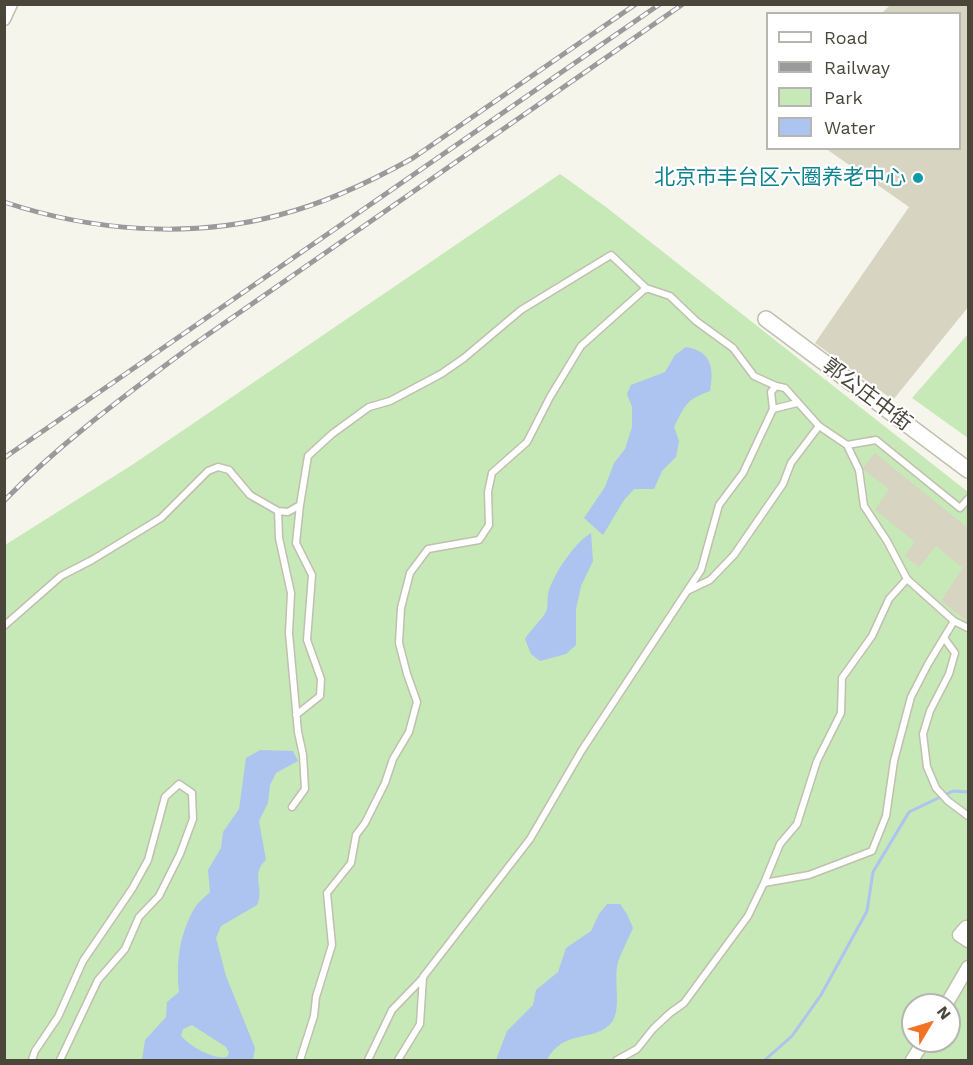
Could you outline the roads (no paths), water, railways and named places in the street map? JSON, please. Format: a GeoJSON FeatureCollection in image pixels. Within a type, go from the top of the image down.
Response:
{"type":"FeatureCollection","features":[{"type":"Feature","properties":{"kind":"street"},"geometry":{"type":"LineString","coordinates":[[4,19],[11,4]]}},
{"type":"Feature","properties":{"kind":"street","name":"郭公庄中街"},"geometry":{"type":"LineString","coordinates":[[766,319],[969,470]]}},
{"type":"Feature","properties":{"kind":"street"},"geometry":{"type":"LineString","coordinates":[[969,927],[966,927],[959,935],[969,941]]}},
{"type":"Feature","properties":{"kind":"street"},"geometry":{"type":"LineString","coordinates":[[953,993],[969,968]]}},
{"type":"Feature","properties":{"kind":"lane"},"geometry":{"type":"LineString","coordinates":[[296,715],[320,696],[321,679],[307,640],[312,575],[296,543],[308,456],[332,434],[369,406],[390,401],[457,363],[521,310],[611,255],[647,289],[670,296],[696,321],[733,348],[754,376],[785,388],[819,426],[847,445],[859,470],[864,506],[887,541],[907,579],[954,621],[969,628]]}},
{"type":"Feature","properties":{"kind":"lane"},"geometry":{"type":"LineString","coordinates":[[300,1060],[332,945],[327,893],[351,863],[356,836],[365,823],[385,783],[393,759],[409,732],[417,702],[399,643],[401,608],[410,573],[428,549],[478,540],[489,525],[488,492],[492,473],[527,442],[581,346],[647,289]]}},
{"type":"Feature","properties":{"kind":"lane"},"geometry":{"type":"LineString","coordinates":[[368,1060],[392,1010],[423,977],[530,839],[582,750],[701,570],[719,505],[743,473],[773,409],[771,392],[776,386]]}},
{"type":"Feature","properties":{"kind":"lane"},"geometry":{"type":"LineString","coordinates":[[773,409],[797,403]]}},
{"type":"Feature","properties":{"kind":"lane"},"geometry":{"type":"LineString","coordinates":[[687,591],[710,580],[734,555],[783,484],[791,463],[819,426]]}},
{"type":"Feature","properties":{"kind":"lane"},"geometry":{"type":"LineString","coordinates":[[847,445],[876,440],[960,508],[969,499]]}},
{"type":"Feature","properties":{"kind":"lane"},"geometry":{"type":"LineString","coordinates":[[4,626],[61,576],[161,518],[208,471],[218,467],[229,470],[250,495],[278,511],[288,512],[300,505]]}},
{"type":"Feature","properties":{"kind":"lane"},"geometry":{"type":"LineString","coordinates":[[278,511],[279,538],[291,593],[289,633],[305,789],[292,807]]}},
{"type":"Feature","properties":{"kind":"lane"},"geometry":{"type":"LineString","coordinates":[[617,1060],[637,1049],[653,1029],[684,1003],[748,916],[780,844],[797,824],[817,761],[841,713],[842,678],[872,636],[890,599],[907,579]]}},
{"type":"Feature","properties":{"kind":"lane"},"geometry":{"type":"LineString","coordinates":[[764,883],[810,874],[872,851],[886,816],[894,761],[911,697],[954,621]]}},
{"type":"Feature","properties":{"kind":"lane"},"geometry":{"type":"LineString","coordinates":[[944,638],[955,653],[949,674],[930,711],[923,734],[927,767],[936,788],[948,801],[969,816]]}},
{"type":"Feature","properties":{"kind":"lane"},"geometry":{"type":"LineString","coordinates":[[32,1060],[35,1051],[58,1017],[83,962],[132,889],[148,860],[165,797],[179,784],[192,793],[193,819],[180,854],[159,896],[139,916],[125,949],[98,980],[60,1060]]}},
{"type":"Feature","properties":{"kind":"lane"},"geometry":{"type":"LineString","coordinates":[[398,1060],[420,1024],[423,977]]}},
{"type":"Feature","properties":{"kind":"water"},"geometry":{"type":"Polygon","coordinates":[[[686,347],[701,352],[709,362],[712,375],[710,391],[691,400],[681,413],[674,427],[679,441],[676,457],[662,471],[654,489],[634,489],[624,500],[603,535],[584,518],[605,487],[614,463],[625,449],[632,427],[632,407],[627,394],[631,385],[665,372],[675,355],[686,347]]]}},
{"type":"Feature","properties":{"kind":"water"},"geometry":{"type":"Polygon","coordinates":[[[591,533],[593,561],[581,586],[576,609],[576,645],[566,654],[540,661],[531,654],[525,639],[546,612],[550,587],[559,569],[578,544],[591,533]]]}},
{"type":"Feature","properties":{"kind":"water"},"geometry":{"type":"Polygon","coordinates":[[[260,750],[293,751],[298,761],[276,773],[270,785],[268,803],[259,821],[266,860],[259,870],[260,893],[257,905],[221,926],[216,938],[226,976],[255,1048],[253,1060],[142,1060],[145,1040],[166,1017],[167,1002],[179,992],[178,960],[182,939],[194,909],[210,892],[208,870],[221,848],[223,832],[239,809],[246,758],[260,750]],[[192,1025],[183,1029],[181,1036],[196,1048],[209,1054],[227,1057],[229,1053],[226,1047],[192,1025]]]}},
{"type":"Feature","properties":{"kind":"water"},"geometry":{"type":"Polygon","coordinates":[[[607,904],[620,904],[633,928],[618,962],[617,1001],[612,1022],[597,1032],[570,1039],[554,1050],[547,1060],[496,1060],[507,1031],[533,1005],[536,990],[558,972],[566,948],[591,931],[607,904]]]}},
{"type":"Feature","properties":{"kind":"waterway"},"geometry":{"type":"LineString","coordinates":[[765,1060],[792,1036],[821,995],[867,911],[873,872],[909,812],[953,791],[968,792]]}},
{"type":"Feature","properties":{"kind":"railway"},"geometry":{"type":"LineString","coordinates":[[4,202],[71,220],[106,225],[176,229],[245,223],[296,210],[348,191],[413,158],[636,4]]}},
{"type":"Feature","properties":{"kind":"railway"},"geometry":{"type":"LineString","coordinates":[[4,458],[660,4]]}},
{"type":"Feature","properties":{"kind":"railway"},"geometry":{"type":"LineString","coordinates":[[4,501],[71,439],[190,347],[683,4]]}},
{"type":"Feature","properties":{"kind":"place","name":"北京市丰台区六圈养老中心"},"geometry":{"type":"Point","coordinates":[918,178]}}]}
